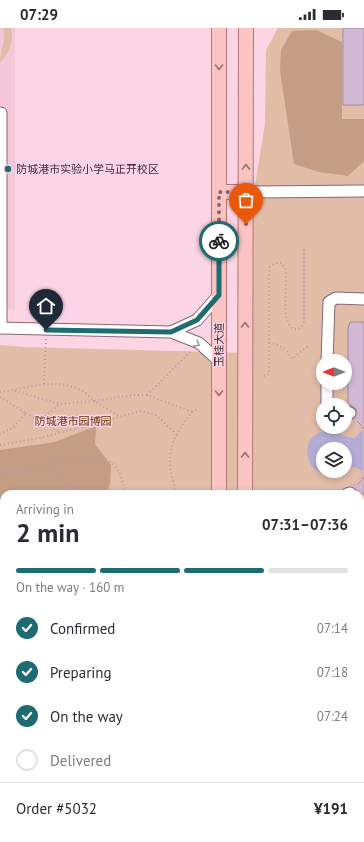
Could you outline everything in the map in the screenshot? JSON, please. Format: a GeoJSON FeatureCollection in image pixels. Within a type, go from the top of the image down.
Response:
{"type":"FeatureCollection","features":[{"type":"Feature","properties":{"kind":"main road","name":"玉桂大道"},"geometry":{"type":"LineString","coordinates":[[219,28],[219,490]]}},
{"type":"Feature","properties":{"kind":"main road"},"geometry":{"type":"LineString","coordinates":[[245,490],[246,28]]}},
{"type":"Feature","properties":{"kind":"main road"},"geometry":{"type":"LineString","coordinates":[[219,192],[246,192]]}},
{"type":"Feature","properties":{"kind":"street"},"geometry":{"type":"LineString","coordinates":[[1,113],[0,328],[171,332],[199,344],[219,362]]}},
{"type":"Feature","properties":{"kind":"street"},"geometry":{"type":"LineString","coordinates":[[246,192],[364,191]]}},
{"type":"Feature","properties":{"kind":"street"},"geometry":{"type":"LineString","coordinates":[[171,332],[197,320],[219,295]]}},
{"type":"Feature","properties":{"kind":"street"},"geometry":{"type":"LineString","coordinates":[[327,354],[329,302],[336,298],[364,298]]}},
{"type":"Feature","properties":{"kind":"path"},"geometry":{"type":"LineString","coordinates":[[264,376],[269,374],[268,343],[270,267],[275,263],[281,263],[285,268],[285,315],[291,327],[296,329],[302,328],[304,324],[304,249]]}},
{"type":"Feature","properties":{"kind":"path"},"geometry":{"type":"LineString","coordinates":[[44,384],[46,330]]}},
{"type":"Feature","properties":{"kind":"path"},"geometry":{"type":"LineString","coordinates":[[268,343],[277,344],[286,350],[292,359],[308,346]]}},
{"type":"Feature","properties":{"kind":"path"},"geometry":{"type":"LineString","coordinates":[[147,395],[199,344]]}},
{"type":"Feature","properties":{"kind":"path"},"geometry":{"type":"LineString","coordinates":[[0,392],[14,391],[44,384],[65,385],[82,390],[94,401],[119,416]]}},
{"type":"Feature","properties":{"kind":"path"},"geometry":{"type":"LineString","coordinates":[[14,391],[60,404],[135,395],[147,395],[192,412]]}},
{"type":"Feature","properties":{"kind":"path"},"geometry":{"type":"LineString","coordinates":[[0,397],[26,414],[59,432]]}},
{"type":"Feature","properties":{"kind":"path"},"geometry":{"type":"LineString","coordinates":[[39,421],[60,404]]}},
{"type":"Feature","properties":{"kind":"path"},"geometry":{"type":"LineString","coordinates":[[175,490],[170,470],[171,447],[176,434],[192,412],[198,408]]}},
{"type":"Feature","properties":{"kind":"path"},"geometry":{"type":"LineString","coordinates":[[0,445],[40,438],[141,411],[156,414],[176,434]]}},
{"type":"Feature","properties":{"kind":"path"},"geometry":{"type":"LineString","coordinates":[[0,434],[14,427],[26,414]]}},
{"type":"Feature","properties":{"kind":"path"},"geometry":{"type":"LineString","coordinates":[[0,474],[40,469],[50,463],[101,460],[112,463],[120,474],[125,490]]}},
{"type":"Feature","properties":{"kind":"path"},"geometry":{"type":"LineString","coordinates":[[50,463],[51,469],[80,490]]}},
{"type":"Feature","properties":{"kind":"shaded area","name":"防城港市实验小学马正开校区"},"geometry":{"type":"Polygon","coordinates":[[[0,28],[15,28],[15,310],[0,309],[0,28]]]}},
{"type":"Feature","properties":{"kind":"shaded area"},"geometry":{"type":"Polygon","coordinates":[[[316,30],[342,42],[342,119],[364,119],[364,161],[348,176],[319,172],[294,164],[280,71],[281,50],[292,31],[316,30]]]}},
{"type":"Feature","properties":{"kind":"shaded area"},"geometry":{"type":"Polygon","coordinates":[[[96,426],[95,444],[111,465],[108,490],[0,490],[0,450],[55,442],[96,426]]]}},
{"type":"Feature","properties":{"kind":"shaded area"},"geometry":{"type":"Polygon","coordinates":[[[363,429],[363,476],[362,471],[355,467],[352,467],[352,442],[316,442],[316,470],[313,467],[307,450],[309,442],[315,435],[341,434],[347,437],[355,438],[363,429]]]}},
{"type":"Feature","properties":{"kind":"green space"},"geometry":{"type":"Polygon","coordinates":[[[3,28],[11,28],[12,38],[9,51],[0,62],[4,41],[3,28]]]}},
{"type":"Feature","properties":{"kind":"green space","name":"防城港市园博园"},"geometry":{"type":"Polygon","coordinates":[[[278,28],[364,28],[364,490],[0,490],[0,345],[24,347],[252,353],[252,203],[265,124],[266,50],[278,28]]]}},
{"type":"Feature","properties":{"kind":"building"},"geometry":{"type":"Polygon","coordinates":[[[343,28],[364,28],[364,105],[343,105],[343,28]]]}},
{"type":"Feature","properties":{"kind":"building"},"geometry":{"type":"Polygon","coordinates":[[[350,322],[364,322],[364,429],[355,418],[357,412],[352,406],[352,398],[348,398],[348,390],[352,390],[352,354],[348,354],[348,328],[350,322]]]}},
{"type":"Feature","properties":{"kind":"building"},"geometry":{"type":"Polygon","coordinates":[[[364,477],[364,490],[356,490],[355,488],[364,477]]]}},
{"type":"Feature","properties":{"kind":"tunnel"},"geometry":{"type":"LineString","coordinates":[[352,415],[364,425]]}},
{"type":"Feature","properties":{"kind":"tunnel"},"geometry":{"type":"LineString","coordinates":[[354,490],[364,481]]}},
{"type":"Feature","properties":{"kind":"way so far"},"geometry":{"type":"LineString","coordinates":[[219,241],[219,192],[246,192],[246,224]]}},
{"type":"Feature","properties":{"kind":"place","name":"防城港市实验小学马正开校区"},"geometry":{"type":"Point","coordinates":[8,169]}},
{"type":"Feature","properties":{"kind":"route"},"geometry":{"type":"LineString","coordinates":[[46,330],[171,332],[197,320],[219,295],[219,241]]}}]}
